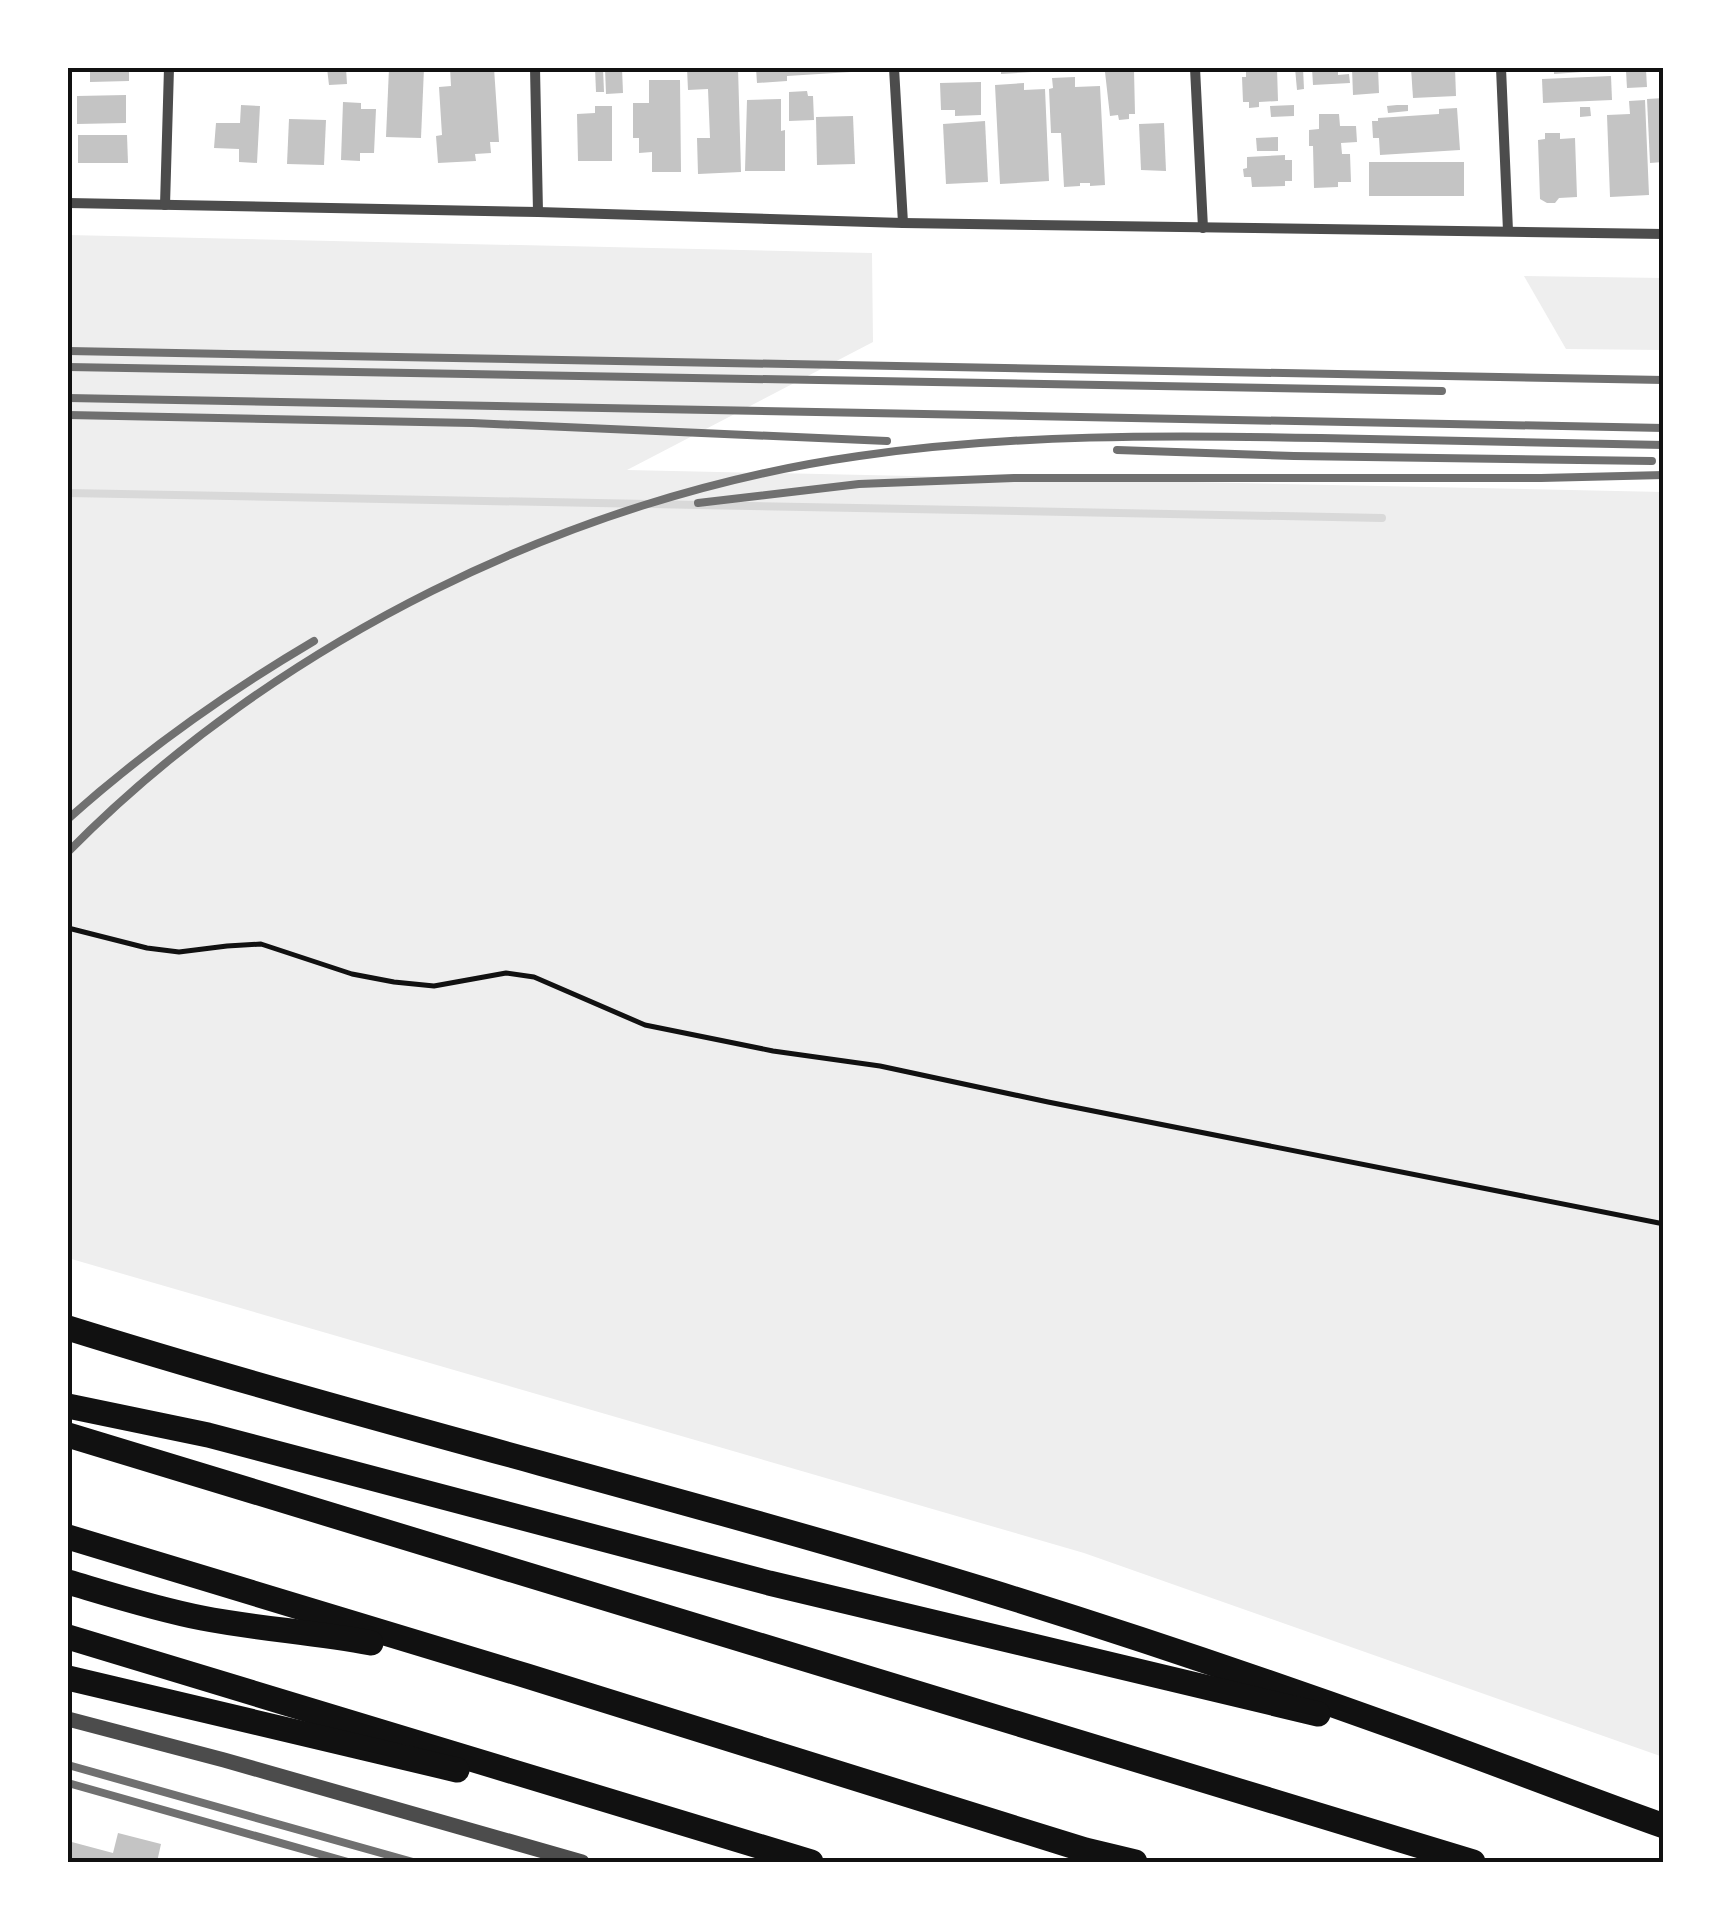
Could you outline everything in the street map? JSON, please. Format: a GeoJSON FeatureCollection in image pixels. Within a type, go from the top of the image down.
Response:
{"type":"FeatureCollection","features":[{"type":"Feature","properties":{"kind":"highway"},"geometry":{"type":"LineString","coordinates":[[68,1328],[220,1376],[888,1560],[1110,1629],[1664,1826]]}},
{"type":"Feature","properties":{"kind":"highway"},"geometry":{"type":"LineString","coordinates":[[68,1341],[220,1376]]}},
{"type":"Feature","properties":{"kind":"highway"},"geometry":{"type":"LineString","coordinates":[[68,1406],[208,1436],[770,1583],[1208,1690],[1396,1728]]}},
{"type":"Feature","properties":{"kind":"highway"},"geometry":{"type":"LineString","coordinates":[[68,1434],[1473,1862]]}},
{"type":"Feature","properties":{"kind":"highway"},"geometry":{"type":"LineString","coordinates":[[68,1537],[1085,1850],[1135,1862]]}},
{"type":"Feature","properties":{"kind":"highway"},"geometry":{"type":"LineString","coordinates":[[68,1582],[204,1618],[328,1634],[527,1676]]}},
{"type":"Feature","properties":{"kind":"highway"},"geometry":{"type":"LineString","coordinates":[[68,1637],[812,1862]]}},
{"type":"Feature","properties":{"kind":"highway"},"geometry":{"type":"LineString","coordinates":[[68,1678],[663,1817]]}},
{"type":"Feature","properties":{"kind":"street"},"geometry":{"type":"LineString","coordinates":[[165,205],[169,68]]}},
{"type":"Feature","properties":{"kind":"street"},"geometry":{"type":"LineString","coordinates":[[535,68],[538,212]]}},
{"type":"Feature","properties":{"kind":"street"},"geometry":{"type":"LineString","coordinates":[[894,68],[903,223]]}},
{"type":"Feature","properties":{"kind":"street"},"geometry":{"type":"LineString","coordinates":[[1195,68],[1203,228]]}},
{"type":"Feature","properties":{"kind":"street"},"geometry":{"type":"LineString","coordinates":[[1501,68],[1508,231]]}},
{"type":"Feature","properties":{"kind":"street"},"geometry":{"type":"LineString","coordinates":[[68,204],[903,223],[1664,234]]}},
{"type":"Feature","properties":{"kind":"street"},"geometry":{"type":"LineString","coordinates":[[68,1719],[582,1862]]}},
{"type":"Feature","properties":{"kind":"path"},"geometry":{"type":"LineString","coordinates":[[68,928],[179,952],[261,944],[352,974],[394,982],[434,986],[506,973],[534,977],[646,1025],[773,1052],[880,1066],[1664,1224]]}},
{"type":"Feature","properties":{"kind":"shaded area"},"geometry":{"type":"Polygon","coordinates":[[[68,235],[872,253],[873,342],[627,470],[1663,492],[1663,1757],[1084,1553],[68,1258],[68,235]]]}},
{"type":"Feature","properties":{"kind":"shaded area"},"geometry":{"type":"Polygon","coordinates":[[[1524,276],[1663,278],[1663,350],[1566,349],[1524,276]]]}},
{"type":"Feature","properties":{"kind":"building"},"geometry":{"type":"Polygon","coordinates":[[[90,68],[129,68],[129,81],[90,82],[90,68]]]}},
{"type":"Feature","properties":{"kind":"building"},"geometry":{"type":"Polygon","coordinates":[[[327,68],[346,68],[347,84],[329,85],[327,68]]]}},
{"type":"Feature","properties":{"kind":"building"},"geometry":{"type":"Polygon","coordinates":[[[389,68],[424,68],[421,138],[386,137],[389,68]]]}},
{"type":"Feature","properties":{"kind":"building"},"geometry":{"type":"Polygon","coordinates":[[[450,68],[494,68],[499,142],[490,142],[491,153],[475,154],[476,161],[438,163],[436,136],[442,135],[439,87],[451,86],[450,68]]]}},
{"type":"Feature","properties":{"kind":"building"},"geometry":{"type":"Polygon","coordinates":[[[595,68],[603,68],[604,92],[596,92],[595,68]]]}},
{"type":"Feature","properties":{"kind":"building"},"geometry":{"type":"Polygon","coordinates":[[[605,68],[622,68],[623,93],[606,94],[605,68]]]}},
{"type":"Feature","properties":{"kind":"building"},"geometry":{"type":"Polygon","coordinates":[[[687,68],[738,68],[741,172],[698,174],[697,138],[710,138],[708,89],[688,90],[687,68]]]}},
{"type":"Feature","properties":{"kind":"building"},"geometry":{"type":"Polygon","coordinates":[[[756,68],[851,68],[851,72],[787,76],[787,81],[757,83],[756,68]]]}},
{"type":"Feature","properties":{"kind":"building"},"geometry":{"type":"Polygon","coordinates":[[[1001,68],[1032,68],[1032,72],[1001,74],[1001,68]]]}},
{"type":"Feature","properties":{"kind":"building"},"geometry":{"type":"Polygon","coordinates":[[[1246,68],[1277,68],[1278,101],[1259,102],[1259,107],[1249,108],[1249,102],[1243,102],[1242,77],[1246,77],[1246,68]]]}},
{"type":"Feature","properties":{"kind":"building"},"geometry":{"type":"Polygon","coordinates":[[[1295,68],[1303,68],[1304,89],[1297,90],[1295,68]]]}},
{"type":"Feature","properties":{"kind":"building"},"geometry":{"type":"Polygon","coordinates":[[[1312,68],[1338,68],[1338,75],[1349,74],[1350,83],[1313,85],[1312,68]]]}},
{"type":"Feature","properties":{"kind":"building"},"geometry":{"type":"Polygon","coordinates":[[[1352,68],[1378,68],[1379,93],[1353,95],[1352,68]]]}},
{"type":"Feature","properties":{"kind":"building"},"geometry":{"type":"Polygon","coordinates":[[[1411,68],[1455,68],[1456,96],[1413,98],[1411,68]]]}},
{"type":"Feature","properties":{"kind":"building"},"geometry":{"type":"Polygon","coordinates":[[[1554,68],[1582,68],[1582,72],[1554,74],[1554,68]]]}},
{"type":"Feature","properties":{"kind":"building"},"geometry":{"type":"Polygon","coordinates":[[[1134,70],[1135,114],[1119,120],[1118,115],[1110,116],[1105,72],[1134,70]]]}},
{"type":"Feature","properties":{"kind":"building"},"geometry":{"type":"Polygon","coordinates":[[[1646,70],[1647,87],[1627,88],[1626,71],[1646,70]]]}},
{"type":"Feature","properties":{"kind":"building"},"geometry":{"type":"Polygon","coordinates":[[[1611,76],[1612,100],[1543,103],[1542,79],[1611,76]]]}},
{"type":"Feature","properties":{"kind":"building"},"geometry":{"type":"Polygon","coordinates":[[[1075,77],[1075,87],[1100,86],[1105,185],[1080,183],[1064,187],[1061,133],[1051,133],[1049,89],[1053,88],[1052,78],[1075,77]]]}},
{"type":"Feature","properties":{"kind":"building"},"geometry":{"type":"Polygon","coordinates":[[[649,80],[680,80],[681,172],[652,172],[652,152],[639,153],[639,138],[633,138],[633,103],[649,103],[649,80]]]}},
{"type":"Feature","properties":{"kind":"building"},"geometry":{"type":"Polygon","coordinates":[[[981,82],[981,115],[955,116],[955,110],[941,110],[940,83],[981,82]]]}},
{"type":"Feature","properties":{"kind":"building"},"geometry":{"type":"Polygon","coordinates":[[[1024,83],[1024,90],[1045,89],[1049,181],[1000,184],[995,85],[1024,83]]]}},
{"type":"Feature","properties":{"kind":"building"},"geometry":{"type":"Polygon","coordinates":[[[807,91],[808,96],[813,96],[814,120],[789,121],[789,92],[807,91]]]}},
{"type":"Feature","properties":{"kind":"building"},"geometry":{"type":"Polygon","coordinates":[[[126,95],[126,123],[77,124],[77,96],[126,95]]]}},
{"type":"Feature","properties":{"kind":"building"},"geometry":{"type":"Polygon","coordinates":[[[1664,98],[1663,162],[1650,163],[1647,99],[1664,98]]]}},
{"type":"Feature","properties":{"kind":"building"},"geometry":{"type":"Polygon","coordinates":[[[781,99],[785,171],[745,171],[747,100],[781,99]]]}},
{"type":"Feature","properties":{"kind":"building"},"geometry":{"type":"Polygon","coordinates":[[[1645,100],[1649,195],[1610,197],[1607,115],[1630,114],[1629,101],[1645,100]]]}},
{"type":"Feature","properties":{"kind":"building"},"geometry":{"type":"Polygon","coordinates":[[[343,102],[361,103],[361,109],[376,109],[374,153],[360,153],[360,161],[341,160],[343,102]]]}},
{"type":"Feature","properties":{"kind":"building"},"geometry":{"type":"Polygon","coordinates":[[[241,105],[260,106],[257,163],[239,162],[239,149],[214,148],[216,123],[240,123],[241,105]]]}},
{"type":"Feature","properties":{"kind":"building"},"geometry":{"type":"Polygon","coordinates":[[[1294,105],[1294,116],[1271,117],[1270,106],[1294,105]]]}},
{"type":"Feature","properties":{"kind":"building"},"geometry":{"type":"Polygon","coordinates":[[[1408,105],[1408,111],[1388,113],[1387,106],[1408,105]]]}},
{"type":"Feature","properties":{"kind":"building"},"geometry":{"type":"Polygon","coordinates":[[[595,106],[612,106],[612,161],[578,161],[577,114],[595,113],[595,106]]]}},
{"type":"Feature","properties":{"kind":"building"},"geometry":{"type":"Polygon","coordinates":[[[1580,107],[1590,107],[1591,116],[1580,117],[1580,107]]]}},
{"type":"Feature","properties":{"kind":"building"},"geometry":{"type":"Polygon","coordinates":[[[1457,108],[1460,150],[1380,155],[1372,121],[1439,114],[1439,109],[1457,108]]]}},
{"type":"Feature","properties":{"kind":"building"},"geometry":{"type":"Polygon","coordinates":[[[1319,114],[1339,114],[1340,126],[1356,126],[1357,142],[1341,143],[1342,154],[1350,154],[1351,182],[1338,182],[1338,187],[1314,188],[1309,130],[1319,129],[1319,114]]]}},
{"type":"Feature","properties":{"kind":"building"},"geometry":{"type":"Polygon","coordinates":[[[853,116],[855,164],[817,165],[816,117],[853,116]]]}},
{"type":"Feature","properties":{"kind":"building"},"geometry":{"type":"Polygon","coordinates":[[[289,119],[326,120],[324,165],[287,164],[289,119]]]}},
{"type":"Feature","properties":{"kind":"building"},"geometry":{"type":"Polygon","coordinates":[[[985,121],[988,182],[946,184],[943,124],[985,121]]]}},
{"type":"Feature","properties":{"kind":"building"},"geometry":{"type":"Polygon","coordinates":[[[1164,123],[1166,171],[1141,170],[1139,124],[1164,123]]]}},
{"type":"Feature","properties":{"kind":"building"},"geometry":{"type":"Polygon","coordinates":[[[1545,133],[1560,133],[1560,139],[1575,138],[1577,197],[1559,198],[1555,203],[1540,199],[1538,140],[1545,139],[1545,133]]]}},
{"type":"Feature","properties":{"kind":"building"},"geometry":{"type":"Polygon","coordinates":[[[78,135],[127,135],[128,163],[78,163],[78,135]]]}},
{"type":"Feature","properties":{"kind":"building"},"geometry":{"type":"Polygon","coordinates":[[[1278,137],[1278,151],[1257,151],[1256,138],[1278,137]]]}},
{"type":"Feature","properties":{"kind":"building"},"geometry":{"type":"Polygon","coordinates":[[[1285,155],[1285,160],[1292,160],[1292,181],[1285,181],[1285,186],[1252,187],[1251,177],[1244,177],[1247,157],[1285,155]]]}},
{"type":"Feature","properties":{"kind":"building"},"geometry":{"type":"Polygon","coordinates":[[[1369,162],[1464,162],[1464,196],[1369,196],[1369,162]]]}},
{"type":"Feature","properties":{"kind":"building"},"geometry":{"type":"Polygon","coordinates":[[[118,1833],[161,1844],[157,1862],[68,1862],[68,1841],[113,1853],[118,1833]]]}},
{"type":"Feature","properties":{"kind":"waterway"},"geometry":{"type":"LineString","coordinates":[[68,493],[1382,518]]}},
{"type":"Feature","properties":{"kind":"railway"},"geometry":{"type":"LineString","coordinates":[[68,351],[1664,380]]}},
{"type":"Feature","properties":{"kind":"railway"},"geometry":{"type":"LineString","coordinates":[[68,367],[1442,391]]}},
{"type":"Feature","properties":{"kind":"railway"},"geometry":{"type":"LineString","coordinates":[[68,398],[1664,428]]}},
{"type":"Feature","properties":{"kind":"railway"},"geometry":{"type":"LineString","coordinates":[[68,415],[472,423],[887,441]]}},
{"type":"Feature","properties":{"kind":"railway"},"geometry":{"type":"LineString","coordinates":[[68,852],[149,777],[238,708],[332,646],[432,591],[536,544],[642,506],[750,476],[916,449],[1090,438],[1263,437],[1664,445]]}},
{"type":"Feature","properties":{"kind":"railway"},"geometry":{"type":"LineString","coordinates":[[1117,450],[1652,461]]}},
{"type":"Feature","properties":{"kind":"railway"},"geometry":{"type":"LineString","coordinates":[[698,503],[859,484],[1014,478],[1664,475]]}},
{"type":"Feature","properties":{"kind":"railway"},"geometry":{"type":"LineString","coordinates":[[68,819],[187,724],[314,641]]}},
{"type":"Feature","properties":{"kind":"railway"},"geometry":{"type":"LineString","coordinates":[[68,1765],[413,1862]]}},
{"type":"Feature","properties":{"kind":"railway"},"geometry":{"type":"LineString","coordinates":[[68,1783],[348,1862]]}}]}
